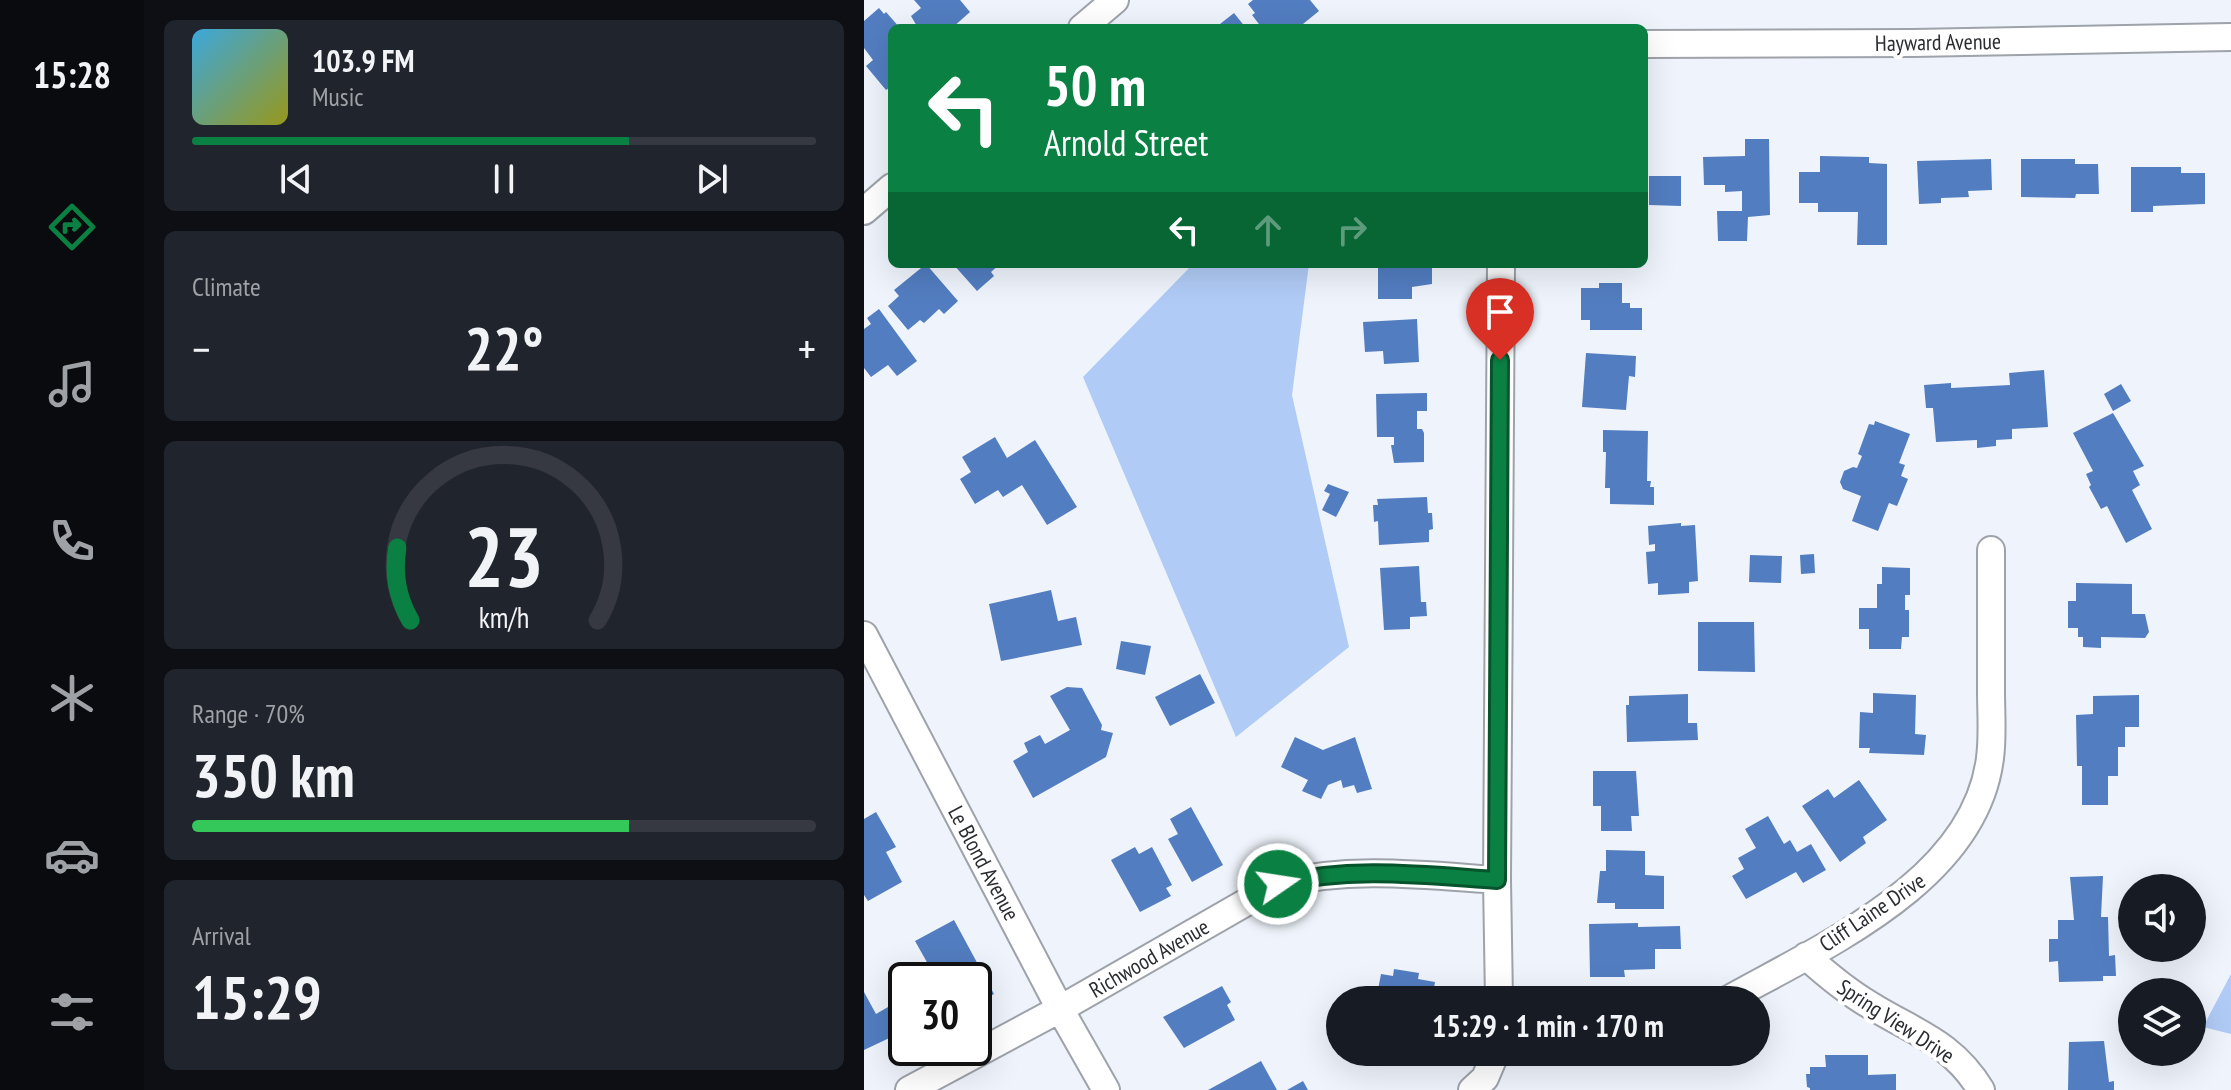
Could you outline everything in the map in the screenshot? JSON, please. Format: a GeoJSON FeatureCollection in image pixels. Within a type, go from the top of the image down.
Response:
{"type":"FeatureCollection","features":[{"type":"Feature","properties":{"kind":"street"},"geometry":{"type":"LineString","coordinates":[[1087,24],[1115,0]]}},
{"type":"Feature","properties":{"kind":"street","name":"Hayward Avenue"},"geometry":{"type":"LineString","coordinates":[[1648,44],[2231,37]]}},
{"type":"Feature","properties":{"kind":"street"},"geometry":{"type":"LineString","coordinates":[[864,211],[888,190]]}},
{"type":"Feature","properties":{"kind":"street"},"geometry":{"type":"LineString","coordinates":[[1499,986],[1501,268]]}},
{"type":"Feature","properties":{"kind":"street","name":"Cliff Laine Drive"},"geometry":{"type":"LineString","coordinates":[[1752,986],[1863,922],[1917,884],[1954,845],[1975,808],[1991,756],[1991,550]]}},
{"type":"Feature","properties":{"kind":"street","name":"Le Blond Avenue"},"geometry":{"type":"LineString","coordinates":[[864,635],[1060,1009],[1106,1090]]}},
{"type":"Feature","properties":{"kind":"street","name":"Richwood Avenue"},"geometry":{"type":"LineString","coordinates":[[909,1090],[1060,1009],[1278,884],[1314,875],[1350,872],[1497,880]]}},
{"type":"Feature","properties":{"kind":"street","name":"Spring View Drive"},"geometry":{"type":"LineString","coordinates":[[1806,956],[1858,998],[1948,1050],[1968,1069],[1981,1090]]}},
{"type":"Feature","properties":{"kind":"street"},"geometry":{"type":"LineString","coordinates":[[1472,1090],[1485,1078],[1490,1066]]}},
{"type":"Feature","properties":{"kind":"shaded area"},"geometry":{"type":"Polygon","coordinates":[[[1189,268],[1308,268],[1292,395],[1349,647],[1236,737],[1083,377],[1189,268]]]}},
{"type":"Feature","properties":{"kind":"shaded area"},"geometry":{"type":"Polygon","coordinates":[[[2231,974],[2231,1034],[2206,1028],[2206,1021],[2231,974]]]}},
{"type":"Feature","properties":{"kind":"building"},"geometry":{"type":"Polygon","coordinates":[[[914,0],[960,0],[970,12],[956,24],[916,24],[911,16],[921,8],[914,0]]]}},
{"type":"Feature","properties":{"kind":"building"},"geometry":{"type":"Polygon","coordinates":[[[1253,0],[1310,0],[1319,11],[1303,24],[1259,24],[1248,4],[1253,0]]]}},
{"type":"Feature","properties":{"kind":"building"},"geometry":{"type":"Polygon","coordinates":[[[879,8],[896,24],[888,24],[886,90],[866,66],[873,60],[864,48],[864,21],[879,8]]]}},
{"type":"Feature","properties":{"kind":"building"},"geometry":{"type":"Polygon","coordinates":[[[1234,13],[1243,24],[1220,24],[1234,13]]]}},
{"type":"Feature","properties":{"kind":"building"},"geometry":{"type":"Polygon","coordinates":[[[1745,139],[1769,139],[1770,215],[1748,217],[1747,241],[1718,241],[1717,211],[1742,211],[1742,191],[1725,192],[1725,185],[1704,185],[1703,157],[1745,156],[1745,139]]]}},
{"type":"Feature","properties":{"kind":"building"},"geometry":{"type":"Polygon","coordinates":[[[1820,156],[1869,157],[1869,163],[1887,164],[1887,245],[1857,245],[1858,212],[1818,212],[1818,203],[1799,203],[1799,172],[1820,172],[1820,156]]]}},
{"type":"Feature","properties":{"kind":"building"},"geometry":{"type":"Polygon","coordinates":[[[1991,159],[1992,190],[1968,191],[1969,197],[1941,198],[1941,203],[1919,204],[1917,161],[1991,159]]]}},
{"type":"Feature","properties":{"kind":"building"},"geometry":{"type":"Polygon","coordinates":[[[2021,159],[2075,159],[2075,164],[2098,164],[2099,194],[2076,194],[2075,198],[2021,197],[2021,159]]]}},
{"type":"Feature","properties":{"kind":"building"},"geometry":{"type":"Polygon","coordinates":[[[2131,167],[2181,167],[2181,173],[2205,173],[2205,204],[2153,206],[2153,212],[2131,212],[2131,167]]]}},
{"type":"Feature","properties":{"kind":"building"},"geometry":{"type":"Polygon","coordinates":[[[1649,176],[1681,176],[1681,206],[1649,205],[1649,176]]]}},
{"type":"Feature","properties":{"kind":"building"},"geometry":{"type":"Polygon","coordinates":[[[921,268],[929,268],[958,301],[944,314],[939,309],[924,323],[920,320],[908,330],[888,306],[899,296],[894,290],[921,268]]]}},
{"type":"Feature","properties":{"kind":"building"},"geometry":{"type":"Polygon","coordinates":[[[957,268],[996,268],[991,272],[994,276],[977,291],[957,268]]]}},
{"type":"Feature","properties":{"kind":"building"},"geometry":{"type":"Polygon","coordinates":[[[1378,268],[1432,268],[1432,284],[1412,287],[1412,299],[1378,299],[1378,268]]]}},
{"type":"Feature","properties":{"kind":"building"},"geometry":{"type":"Polygon","coordinates":[[[1599,283],[1622,283],[1622,303],[1630,303],[1630,308],[1642,308],[1642,330],[1590,330],[1590,320],[1581,320],[1581,288],[1599,288],[1599,283]]]}},
{"type":"Feature","properties":{"kind":"building"},"geometry":{"type":"Polygon","coordinates":[[[879,309],[917,361],[897,376],[888,365],[871,377],[864,368],[864,329],[871,324],[867,318],[879,309]]]}},
{"type":"Feature","properties":{"kind":"building"},"geometry":{"type":"Polygon","coordinates":[[[1417,319],[1419,362],[1384,364],[1383,351],[1365,352],[1363,322],[1417,319]]]}},
{"type":"Feature","properties":{"kind":"building"},"geometry":{"type":"Polygon","coordinates":[[[1586,353],[1636,356],[1635,377],[1629,376],[1626,410],[1582,407],[1586,353]]]}},
{"type":"Feature","properties":{"kind":"building"},"geometry":{"type":"Polygon","coordinates":[[[2044,370],[2048,427],[2012,429],[2012,439],[1996,440],[1996,446],[1977,448],[1977,440],[1936,442],[1933,408],[1926,408],[1924,385],[1951,383],[1951,388],[2010,385],[2009,373],[2044,370]]]}},
{"type":"Feature","properties":{"kind":"building"},"geometry":{"type":"Polygon","coordinates":[[[2121,384],[2131,401],[2113,411],[2104,394],[2121,384]]]}},
{"type":"Feature","properties":{"kind":"building"},"geometry":{"type":"Polygon","coordinates":[[[1427,393],[1427,411],[1417,411],[1417,429],[1422,429],[1424,433],[1424,462],[1394,463],[1391,445],[1394,445],[1394,437],[1377,437],[1376,394],[1427,393]]]}},
{"type":"Feature","properties":{"kind":"building"},"geometry":{"type":"Polygon","coordinates":[[[2113,413],[2144,466],[2133,471],[2140,485],[2132,490],[2152,529],[2126,543],[2107,506],[2101,509],[2089,487],[2086,474],[2093,471],[2073,433],[2113,413]]]}},
{"type":"Feature","properties":{"kind":"building"},"geometry":{"type":"Polygon","coordinates":[[[1875,421],[1910,434],[1899,463],[1905,465],[1901,476],[1908,479],[1897,506],[1889,503],[1878,531],[1852,521],[1861,496],[1843,489],[1840,482],[1844,471],[1857,468],[1862,456],[1858,454],[1869,424],[1874,425],[1875,421]]]}},
{"type":"Feature","properties":{"kind":"building"},"geometry":{"type":"Polygon","coordinates":[[[1603,430],[1648,431],[1647,481],[1651,481],[1650,487],[1654,487],[1654,505],[1610,504],[1610,488],[1605,488],[1603,430]]]}},
{"type":"Feature","properties":{"kind":"building"},"geometry":{"type":"Polygon","coordinates":[[[995,437],[1007,458],[1035,440],[1077,507],[1047,525],[1022,485],[1003,497],[998,490],[975,504],[960,479],[971,472],[962,457],[995,437]]]}},
{"type":"Feature","properties":{"kind":"building"},"geometry":{"type":"Polygon","coordinates":[[[1328,484],[1349,492],[1336,517],[1322,510],[1330,494],[1324,491],[1328,484]]]}},
{"type":"Feature","properties":{"kind":"building"},"geometry":{"type":"Polygon","coordinates":[[[1427,497],[1433,529],[1429,530],[1429,542],[1379,545],[1378,521],[1374,522],[1373,505],[1378,505],[1377,499],[1427,497]]]}},
{"type":"Feature","properties":{"kind":"building"},"geometry":{"type":"Polygon","coordinates":[[[1681,523],[1681,526],[1695,525],[1698,581],[1689,582],[1689,593],[1658,595],[1658,583],[1648,584],[1646,552],[1655,551],[1655,544],[1649,545],[1648,526],[1681,523]]]}},
{"type":"Feature","properties":{"kind":"building"},"geometry":{"type":"Polygon","coordinates":[[[1814,554],[1815,573],[1801,574],[1800,555],[1814,554]]]}},
{"type":"Feature","properties":{"kind":"building"},"geometry":{"type":"Polygon","coordinates":[[[1750,555],[1782,556],[1781,583],[1749,582],[1750,555]]]}},
{"type":"Feature","properties":{"kind":"building"},"geometry":{"type":"Polygon","coordinates":[[[1419,566],[1421,602],[1426,602],[1427,616],[1410,617],[1410,629],[1384,630],[1380,568],[1419,566]]]}},
{"type":"Feature","properties":{"kind":"building"},"geometry":{"type":"Polygon","coordinates":[[[1882,567],[1910,568],[1910,595],[1905,595],[1905,610],[1909,610],[1909,637],[1902,637],[1901,649],[1869,649],[1869,629],[1859,629],[1859,608],[1877,608],[1877,584],[1882,584],[1882,567]]]}},
{"type":"Feature","properties":{"kind":"building"},"geometry":{"type":"Polygon","coordinates":[[[2076,583],[2132,584],[2132,614],[2145,614],[2149,632],[2145,638],[2101,637],[2101,648],[2083,647],[2083,637],[2078,637],[2078,628],[2068,628],[2068,601],[2076,601],[2076,583]]]}},
{"type":"Feature","properties":{"kind":"building"},"geometry":{"type":"Polygon","coordinates":[[[1051,590],[1058,621],[1076,617],[1082,645],[1001,661],[989,604],[1051,590]]]}},
{"type":"Feature","properties":{"kind":"building"},"geometry":{"type":"Polygon","coordinates":[[[1698,622],[1754,622],[1755,672],[1698,671],[1698,622]]]}},
{"type":"Feature","properties":{"kind":"building"},"geometry":{"type":"Polygon","coordinates":[[[1121,641],[1151,646],[1145,675],[1116,669],[1121,641]]]}},
{"type":"Feature","properties":{"kind":"building"},"geometry":{"type":"Polygon","coordinates":[[[1200,674],[1215,703],[1170,726],[1155,697],[1200,674]]]}},
{"type":"Feature","properties":{"kind":"building"},"geometry":{"type":"Polygon","coordinates":[[[1067,687],[1082,688],[1102,725],[1101,730],[1113,733],[1106,757],[1033,798],[1013,761],[1028,752],[1024,743],[1040,735],[1045,744],[1070,730],[1050,696],[1067,687]]]}},
{"type":"Feature","properties":{"kind":"building"},"geometry":{"type":"Polygon","coordinates":[[[1873,693],[1916,695],[1915,734],[1926,735],[1924,755],[1869,753],[1870,748],[1859,748],[1860,712],[1873,713],[1873,693]]]}},
{"type":"Feature","properties":{"kind":"building"},"geometry":{"type":"Polygon","coordinates":[[[1688,694],[1688,723],[1697,723],[1698,740],[1627,742],[1626,705],[1629,705],[1629,696],[1688,694]]]}},
{"type":"Feature","properties":{"kind":"building"},"geometry":{"type":"Polygon","coordinates":[[[2139,695],[2139,727],[2125,727],[2125,747],[2118,747],[2118,776],[2108,776],[2108,805],[2082,805],[2082,766],[2077,766],[2076,715],[2093,714],[2093,696],[2139,695]]]}},
{"type":"Feature","properties":{"kind":"building"},"geometry":{"type":"Polygon","coordinates":[[[1295,737],[1323,750],[1355,737],[1372,789],[1357,793],[1354,785],[1343,788],[1341,780],[1328,785],[1321,799],[1302,791],[1308,780],[1281,767],[1295,737]]]}},
{"type":"Feature","properties":{"kind":"building"},"geometry":{"type":"Polygon","coordinates":[[[1593,771],[1636,771],[1639,816],[1631,816],[1632,831],[1601,831],[1601,806],[1593,806],[1593,771]]]}},
{"type":"Feature","properties":{"kind":"building"},"geometry":{"type":"Polygon","coordinates":[[[1859,780],[1887,820],[1863,837],[1866,843],[1840,862],[1802,806],[1828,789],[1834,798],[1859,780]]]}},
{"type":"Feature","properties":{"kind":"building"},"geometry":{"type":"Polygon","coordinates":[[[1191,807],[1223,865],[1192,882],[1168,839],[1178,834],[1170,819],[1191,807]]]}},
{"type":"Feature","properties":{"kind":"building"},"geometry":{"type":"Polygon","coordinates":[[[876,812],[896,847],[886,852],[902,882],[868,901],[864,895],[864,819],[876,812]]]}},
{"type":"Feature","properties":{"kind":"building"},"geometry":{"type":"Polygon","coordinates":[[[1768,816],[1784,844],[1790,840],[1797,852],[1811,844],[1826,870],[1803,883],[1796,872],[1746,899],[1732,876],[1744,869],[1738,858],[1756,848],[1745,829],[1768,816]]]}},
{"type":"Feature","properties":{"kind":"building"},"geometry":{"type":"Polygon","coordinates":[[[1135,847],[1139,854],[1152,847],[1172,885],[1166,888],[1171,896],[1140,912],[1111,860],[1135,847]]]}},
{"type":"Feature","properties":{"kind":"building"},"geometry":{"type":"Polygon","coordinates":[[[1606,850],[1645,851],[1645,875],[1664,876],[1664,909],[1615,909],[1615,903],[1597,903],[1600,871],[1606,871],[1606,850]]]}},
{"type":"Feature","properties":{"kind":"building"},"geometry":{"type":"Polygon","coordinates":[[[2103,876],[2101,917],[2108,917],[2109,956],[2115,955],[2116,976],[2103,976],[2103,981],[2059,982],[2058,961],[2049,962],[2049,939],[2058,939],[2058,920],[2074,920],[2070,877],[2103,876]]]}},
{"type":"Feature","properties":{"kind":"building"},"geometry":{"type":"Polygon","coordinates":[[[954,920],[977,962],[927,962],[915,941],[954,920]]]}},
{"type":"Feature","properties":{"kind":"building"},"geometry":{"type":"Polygon","coordinates":[[[1638,923],[1638,927],[1680,926],[1681,949],[1655,949],[1655,969],[1624,970],[1625,977],[1590,977],[1589,924],[1638,923]]]}},
{"type":"Feature","properties":{"kind":"building"},"geometry":{"type":"Polygon","coordinates":[[[1394,969],[1419,973],[1418,979],[1435,982],[1434,986],[1379,986],[1381,974],[1393,976],[1394,969]]]}},
{"type":"Feature","properties":{"kind":"building"},"geometry":{"type":"Polygon","coordinates":[[[1222,986],[1231,1002],[1227,1005],[1235,1020],[1184,1048],[1163,1017],[1222,986]]]}},
{"type":"Feature","properties":{"kind":"building"},"geometry":{"type":"Polygon","coordinates":[[[864,992],[876,1014],[888,1007],[888,1039],[864,1050],[864,992]]]}},
{"type":"Feature","properties":{"kind":"building"},"geometry":{"type":"Polygon","coordinates":[[[2104,1041],[2109,1082],[2114,1081],[2114,1090],[2068,1090],[2069,1042],[2104,1041]]]}},
{"type":"Feature","properties":{"kind":"building"},"geometry":{"type":"Polygon","coordinates":[[[1825,1055],[1868,1055],[1868,1075],[1896,1074],[1896,1090],[1810,1090],[1806,1074],[1810,1074],[1810,1067],[1826,1067],[1825,1055]]]}},
{"type":"Feature","properties":{"kind":"building"},"geometry":{"type":"Polygon","coordinates":[[[1261,1061],[1277,1090],[1208,1090],[1261,1061]]]}},
{"type":"Feature","properties":{"kind":"building"},"geometry":{"type":"Polygon","coordinates":[[[1303,1081],[1308,1090],[1287,1090],[1303,1081]]]}},
{"type":"Feature","properties":{"kind":"route"},"geometry":{"type":"LineString","coordinates":[[1278,884],[1314,875],[1350,872],[1497,880],[1500,360]]}}]}
